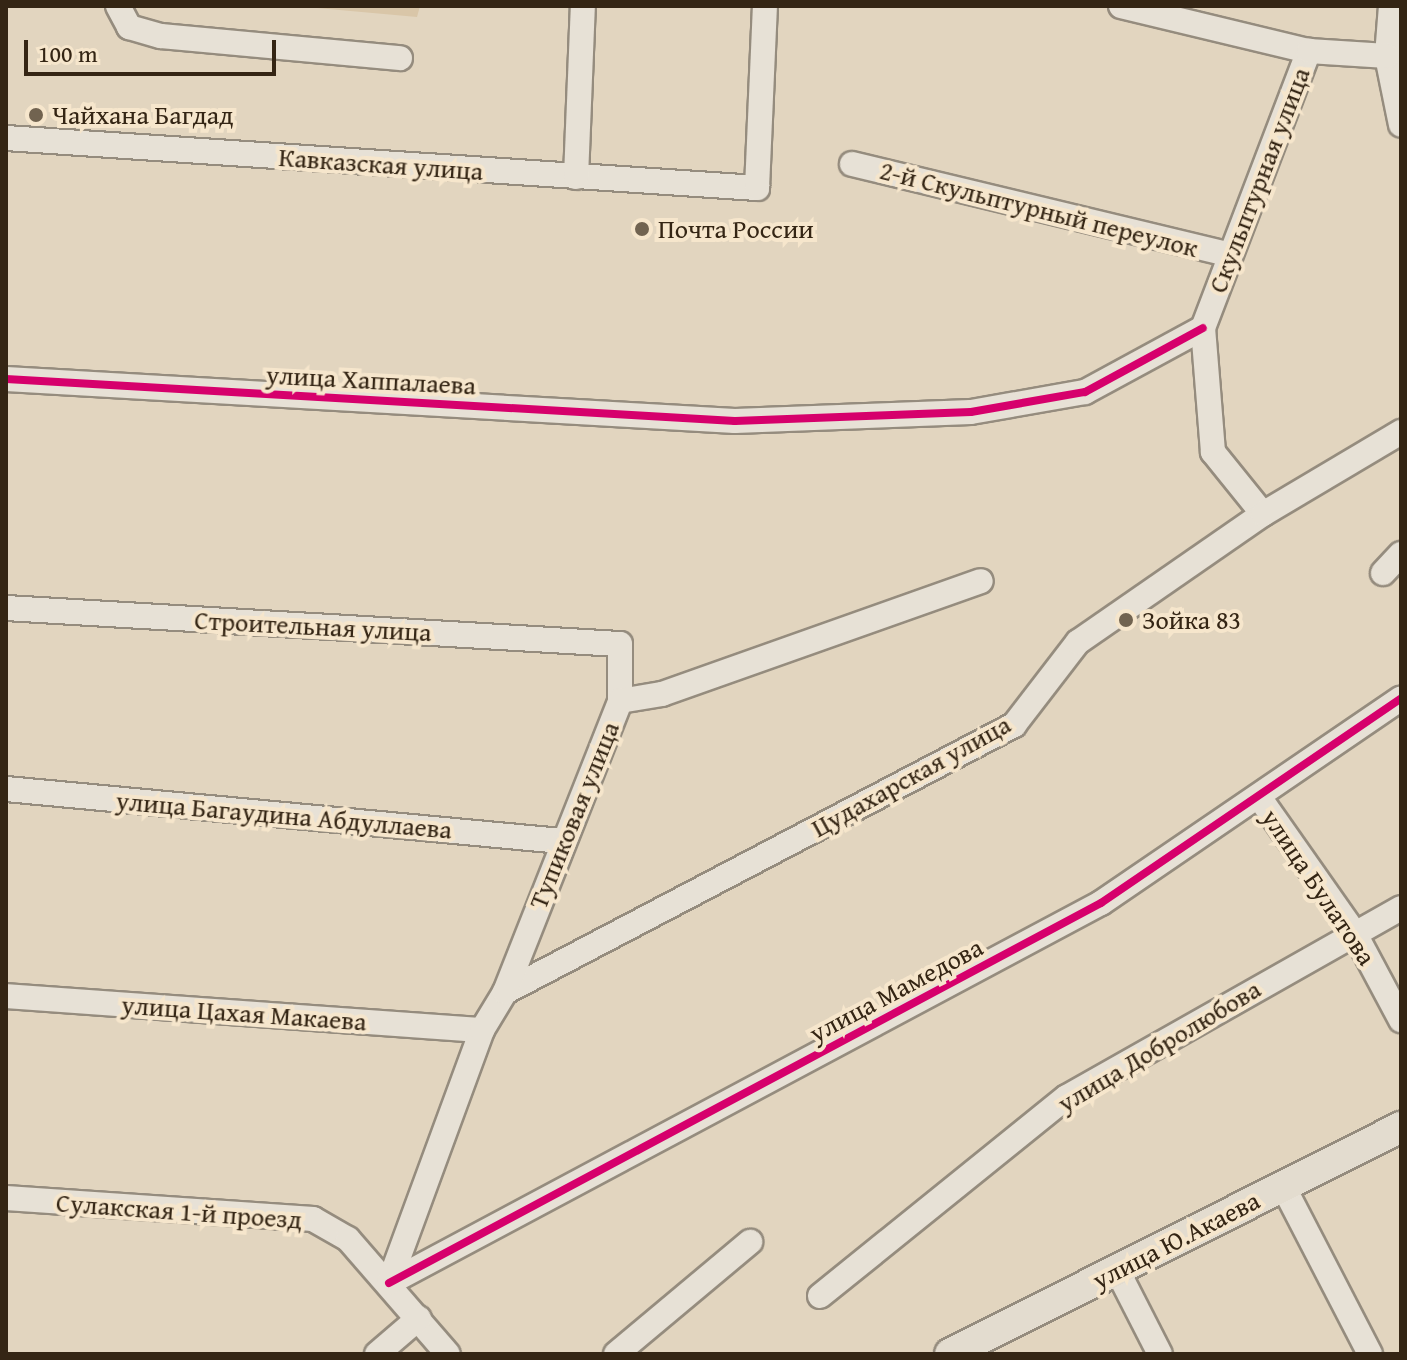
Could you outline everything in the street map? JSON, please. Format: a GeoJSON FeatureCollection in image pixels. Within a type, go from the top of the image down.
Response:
{"type":"FeatureCollection","features":[{"type":"Feature","properties":{"kind":"main road","name":"улица Ю.Акаева"},"geometry":{"type":"LineString","coordinates":[[956,1353],[1401,1127]]}},
{"type":"Feature","properties":{"kind":"street"},"geometry":{"type":"LineString","coordinates":[[118,6],[129,27],[161,36],[400,58]]}},
{"type":"Feature","properties":{"kind":"street"},"geometry":{"type":"LineString","coordinates":[[576,177],[583,6]]}},
{"type":"Feature","properties":{"kind":"street","name":"Кавказская улица"},"geometry":{"type":"LineString","coordinates":[[6,138],[757,188],[765,6]]}},
{"type":"Feature","properties":{"kind":"street"},"geometry":{"type":"LineString","coordinates":[[1121,6],[1309,51]]}},
{"type":"Feature","properties":{"kind":"street"},"geometry":{"type":"LineString","coordinates":[[1391,6],[1387,56],[1401,125]]}},
{"type":"Feature","properties":{"kind":"street","name":"Скульптурная улица"},"geometry":{"type":"LineString","coordinates":[[1263,514],[1213,452],[1203,328],[1226,254],[1309,51],[1387,56]]}},
{"type":"Feature","properties":{"kind":"street","name":"2-й Скульптурный переулок"},"geometry":{"type":"LineString","coordinates":[[852,164],[1226,254]]}},
{"type":"Feature","properties":{"kind":"street","name":"улица Хаппалаева"},"geometry":{"type":"LineString","coordinates":[[6,379],[735,421],[971,412],[1085,392],[1203,328]]}},
{"type":"Feature","properties":{"kind":"street","name":"Цудахарская улица"},"geometry":{"type":"LineString","coordinates":[[505,992],[1014,725],[1078,642],[1263,514],[1401,432]]}},
{"type":"Feature","properties":{"kind":"street"},"geometry":{"type":"LineString","coordinates":[[1383,573],[1401,554]]}},
{"type":"Feature","properties":{"kind":"street","name":"Тупиковая улица"},"geometry":{"type":"LineString","coordinates":[[389,1283],[482,1030],[505,992],[561,841],[620,701],[662,694],[981,581]]}},
{"type":"Feature","properties":{"kind":"street","name":"Строительная улица"},"geometry":{"type":"LineString","coordinates":[[6,608],[620,644],[620,701]]}},
{"type":"Feature","properties":{"kind":"street","name":"улица Мамедова"},"geometry":{"type":"LineString","coordinates":[[389,1283],[1101,903],[1401,698]]}},
{"type":"Feature","properties":{"kind":"street","name":"улица Багаудина Абдуллаева"},"geometry":{"type":"LineString","coordinates":[[6,789],[561,841]]}},
{"type":"Feature","properties":{"kind":"street","name":"улица Булатова"},"geometry":{"type":"LineString","coordinates":[[1259,797],[1354,932],[1401,1020]]}},
{"type":"Feature","properties":{"kind":"street","name":"улица Добролюбова"},"geometry":{"type":"LineString","coordinates":[[820,1296],[1067,1097],[1401,908]]}},
{"type":"Feature","properties":{"kind":"street"},"geometry":{"type":"LineString","coordinates":[[522,946],[544,971]]}},
{"type":"Feature","properties":{"kind":"street","name":"улица Цахая Макаева"},"geometry":{"type":"LineString","coordinates":[[6,996],[482,1030]]}},
{"type":"Feature","properties":{"kind":"street"},"geometry":{"type":"LineString","coordinates":[[1283,1186],[1370,1354]]}},
{"type":"Feature","properties":{"kind":"street","name":"Сулакская 1-й проезд"},"geometry":{"type":"LineString","coordinates":[[6,1198],[313,1219],[348,1239],[448,1354]]}},
{"type":"Feature","properties":{"kind":"street"},"geometry":{"type":"LineString","coordinates":[[616,1354],[750,1242]]}},
{"type":"Feature","properties":{"kind":"street"},"geometry":{"type":"LineString","coordinates":[[1117,1270],[1160,1354]]}},
{"type":"Feature","properties":{"kind":"street"},"geometry":{"type":"LineString","coordinates":[[377,1354],[419,1318]]}},
{"type":"Feature","properties":{"kind":"shaded area"},"geometry":{"type":"Polygon","coordinates":[[[295,6],[420,6],[417,17],[295,6]]]}},
{"type":"Feature","properties":{"kind":"cycle path"},"geometry":{"type":"LineString","coordinates":[[6,379],[735,421],[971,412],[1085,392],[1203,328]]}},
{"type":"Feature","properties":{"kind":"cycle path"},"geometry":{"type":"LineString","coordinates":[[389,1283],[1101,903],[1401,698]]}},
{"type":"Feature","properties":{"kind":"place","name":"Чайхана Багдад"},"geometry":{"type":"Point","coordinates":[36,115]}},
{"type":"Feature","properties":{"kind":"place","name":"Почта России"},"geometry":{"type":"Point","coordinates":[642,229]}},
{"type":"Feature","properties":{"kind":"place","name":"Зойка 83"},"geometry":{"type":"Point","coordinates":[1126,620]}}]}
